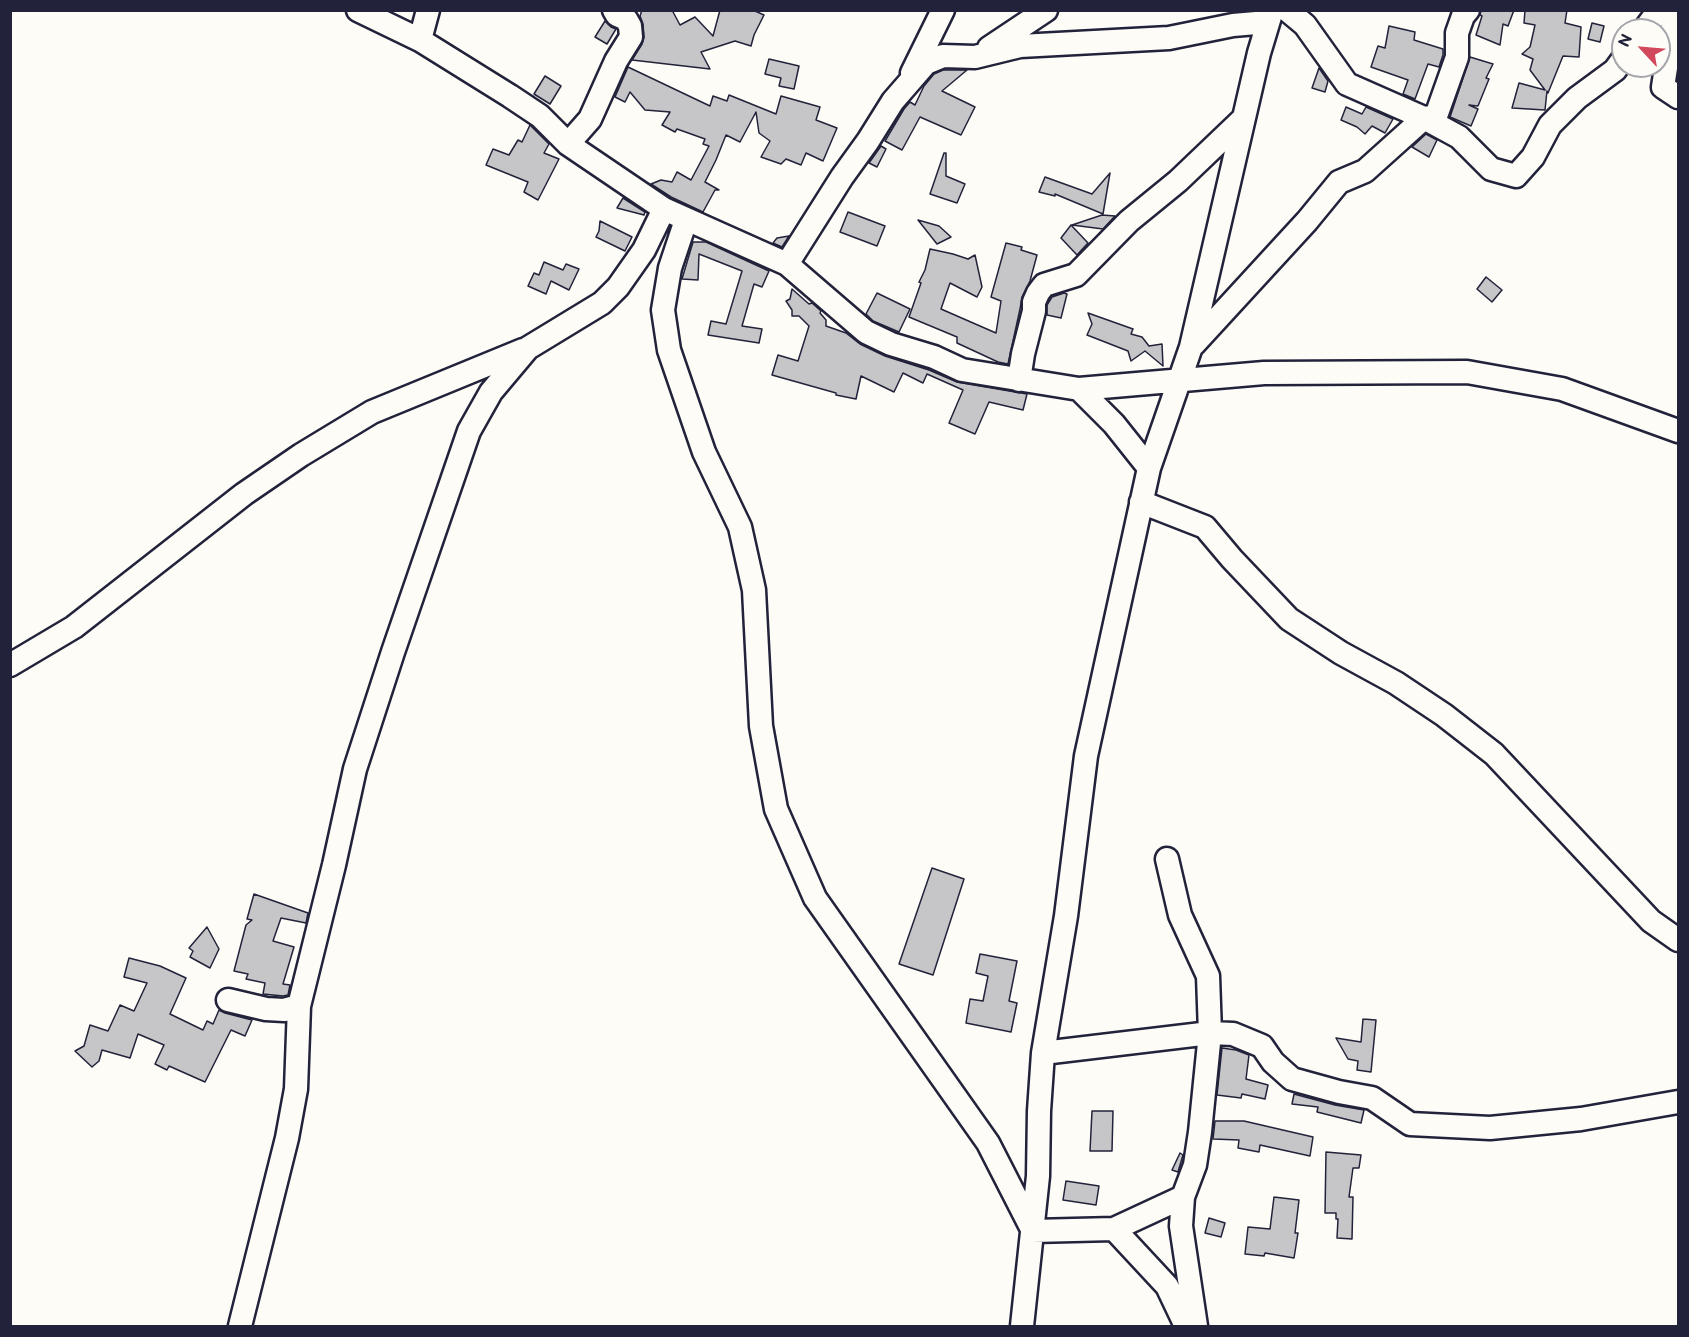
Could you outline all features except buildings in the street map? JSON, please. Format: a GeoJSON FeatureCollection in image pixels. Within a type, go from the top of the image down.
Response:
{"type":"FeatureCollection","features":[{"type":"Feature","properties":{"kind":"street"},"geometry":{"type":"LineString","coordinates":[[358,10],[420,40],[540,116],[568,144],[664,209],[787,264],[866,332],[891,344],[934,357],[962,370],[1079,389],[1264,373],[1467,372],[1562,389],[1678,431]]}},
{"type":"Feature","properties":{"kind":"street"},"geometry":{"type":"LineString","coordinates":[[420,40],[428,10]]}},
{"type":"Feature","properties":{"kind":"street"},"geometry":{"type":"LineString","coordinates":[[568,144],[590,119],[616,61],[631,37],[630,26],[626,19],[617,15],[614,10]]}},
{"type":"Feature","properties":{"kind":"street"},"geometry":{"type":"LineString","coordinates":[[905,88],[943,10]]}},
{"type":"Feature","properties":{"kind":"street"},"geometry":{"type":"LineString","coordinates":[[975,57],[1046,10]]}},
{"type":"Feature","properties":{"kind":"street"},"geometry":{"type":"LineString","coordinates":[[1191,347],[1339,182],[1365,171],[1424,118],[1436,116],[1457,57],[1457,33],[1463,16],[1468,10]]}},
{"type":"Feature","properties":{"kind":"street"},"geometry":{"type":"LineString","coordinates":[[1675,10],[1663,87],[1678,97]]}},
{"type":"Feature","properties":{"kind":"street"},"geometry":{"type":"LineString","coordinates":[[787,264],[893,101],[926,63],[943,56],[975,57],[1020,46],[1169,38],[1275,14],[1311,18],[1347,84],[1424,118],[1459,137],[1491,169],[1516,176],[1533,157],[1550,125],[1577,98],[1611,73]]}},
{"type":"Feature","properties":{"kind":"street"},"geometry":{"type":"LineString","coordinates":[[1022,1326],[1038,1176],[1043,1053],[1066,916],[1086,756],[1149,468],[1191,347],[1259,53],[1275,14]]}},
{"type":"Feature","properties":{"kind":"street"},"geometry":{"type":"LineString","coordinates":[[1019,380],[1034,302],[1044,285],[1076,275],[1129,221],[1178,181],[1244,118]]}},
{"type":"Feature","properties":{"kind":"street"},"geometry":{"type":"LineString","coordinates":[[10,665],[74,627],[244,494],[301,455],[372,412],[528,348],[602,303],[618,287],[644,250],[664,209]]}},
{"type":"Feature","properties":{"kind":"street"},"geometry":{"type":"LineString","coordinates":[[686,220],[670,268],[663,310],[669,350],[704,452],[740,527],[754,590],[761,726],[776,809],[815,898],[988,1143],[1033,1231]]}},
{"type":"Feature","properties":{"kind":"street"},"geometry":{"type":"LineString","coordinates":[[240,1326],[287,1138],[296,1089],[299,1006],[355,769],[396,641],[469,431],[491,392],[528,348]]}},
{"type":"Feature","properties":{"kind":"street"},"geometry":{"type":"LineString","coordinates":[[1079,389],[1114,424],[1149,468]]}},
{"type":"Feature","properties":{"kind":"street"},"geometry":{"type":"LineString","coordinates":[[1141,502],[1205,527],[1232,560],[1289,619],[1341,653],[1396,683],[1444,715],[1494,754],[1651,921],[1678,940]]}},
{"type":"Feature","properties":{"kind":"street"},"geometry":{"type":"LineString","coordinates":[[1167,859],[1180,915],[1208,976],[1210,1034],[1196,1165],[1183,1197],[1181,1226],[1196,1326]]}},
{"type":"Feature","properties":{"kind":"street"},"geometry":{"type":"LineString","coordinates":[[228,1000],[266,1009],[284,1010],[299,1006]]}},
{"type":"Feature","properties":{"kind":"street"},"geometry":{"type":"LineString","coordinates":[[1043,1053],[1210,1034],[1233,1034],[1262,1046],[1273,1062],[1292,1079],[1338,1092],[1372,1098],[1410,1124],[1490,1128],[1581,1119],[1678,1102]]}},
{"type":"Feature","properties":{"kind":"street"},"geometry":{"type":"LineString","coordinates":[[1033,1231],[1114,1230],[1183,1197]]}},
{"type":"Feature","properties":{"kind":"street"},"geometry":{"type":"LineString","coordinates":[[1114,1230],[1167,1286],[1186,1326]]}}]}
